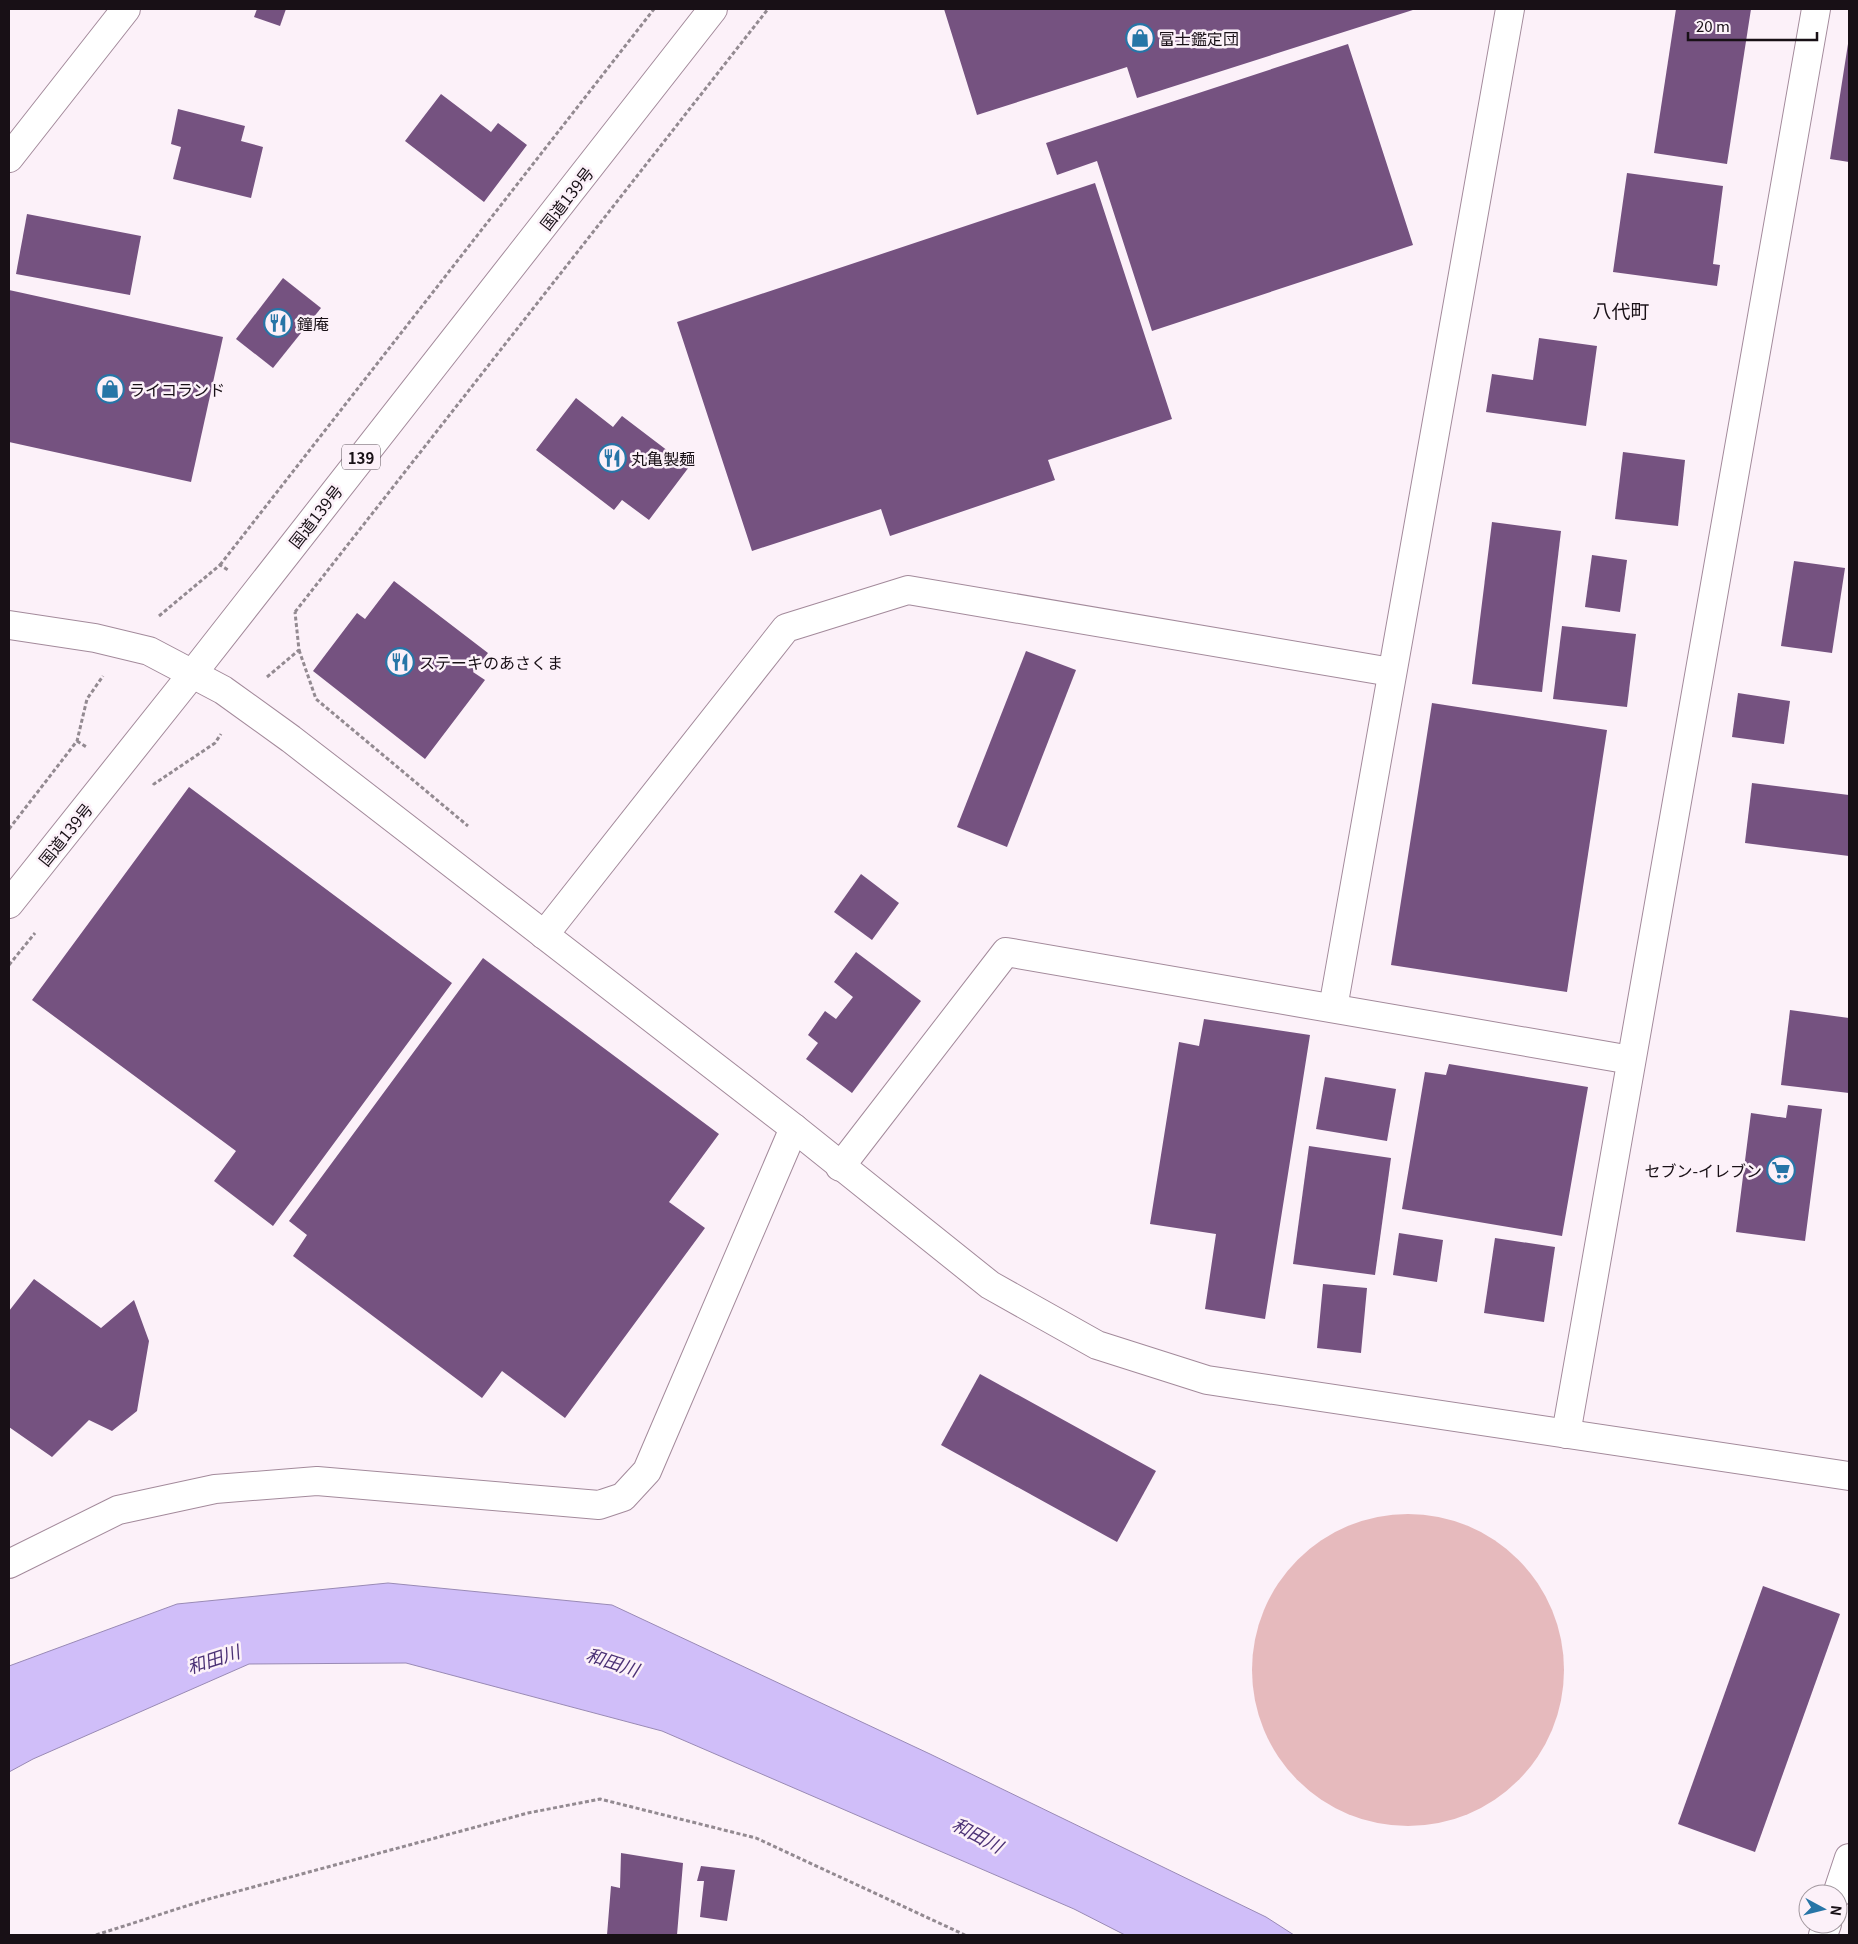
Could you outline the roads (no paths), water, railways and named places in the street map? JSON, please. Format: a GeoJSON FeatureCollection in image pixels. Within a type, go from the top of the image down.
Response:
{"type":"FeatureCollection","features":[{"type":"Feature","properties":{"kind":"main road"},"geometry":{"type":"LineString","coordinates":[[9,158],[126,9]]}},
{"type":"Feature","properties":{"kind":"main road","name":"国道139号"},"geometry":{"type":"LineString","coordinates":[[9,904],[193,673],[713,9]]}},
{"type":"Feature","properties":{"kind":"main road"},"geometry":{"type":"LineString","coordinates":[[1334,1008],[1391,672],[1510,9]]}},
{"type":"Feature","properties":{"kind":"main road"},"geometry":{"type":"LineString","coordinates":[[1566,1434],[1816,9]]}},
{"type":"Feature","properties":{"kind":"main road"},"geometry":{"type":"LineString","coordinates":[[544,935],[786,628],[908,590],[1391,672]]}},
{"type":"Feature","properties":{"kind":"main road"},"geometry":{"type":"LineString","coordinates":[[9,625],[95,638],[149,651],[224,690],[291,739],[794,1128],[840,1167],[990,1285],[1097,1345],[1207,1380],[1849,1476]]}},
{"type":"Feature","properties":{"kind":"main road"},"geometry":{"type":"LineString","coordinates":[[840,1167],[1006,952],[1631,1060]]}},
{"type":"Feature","properties":{"kind":"main road"},"geometry":{"type":"LineString","coordinates":[[9,1564],[118,1510],[215,1489],[316,1481],[598,1505],[623,1497],[647,1471],[794,1128]]}},
{"type":"Feature","properties":{"kind":"main road"},"geometry":{"type":"LineString","coordinates":[[1840,1884],[1849,1858]]}},
{"type":"Feature","properties":{"kind":"water","name":"和田川"},"geometry":{"type":"Polygon","coordinates":[[[388,1583],[612,1605],[930,1754],[1266,1917],[1294,1935],[1125,1935],[1074,1909],[662,1731],[406,1663],[249,1664],[33,1759],[9,1772],[9,1666],[177,1604],[388,1583]]]}},
{"type":"Feature","properties":{"kind":"place","name":"富士鑑定団"},"geometry":{"type":"Point","coordinates":[1140,38]}},
{"type":"Feature","properties":{"kind":"place","name":"鐘庵"},"geometry":{"type":"Point","coordinates":[278,323]}},
{"type":"Feature","properties":{"kind":"place","name":"ライコランド"},"geometry":{"type":"Point","coordinates":[110,389]}},
{"type":"Feature","properties":{"kind":"place","name":"丸亀製麺"},"geometry":{"type":"Point","coordinates":[612,458]}},
{"type":"Feature","properties":{"kind":"place","name":"ステーキのあさくま"},"geometry":{"type":"Point","coordinates":[400,662]}},
{"type":"Feature","properties":{"kind":"place","name":"セブン-イレブン"},"geometry":{"type":"Point","coordinates":[1781,1170]}},
{"type":"Feature","properties":{"kind":"district","name":"八代町"},"geometry":{"type":"Point","coordinates":[1621,309]}}]}
